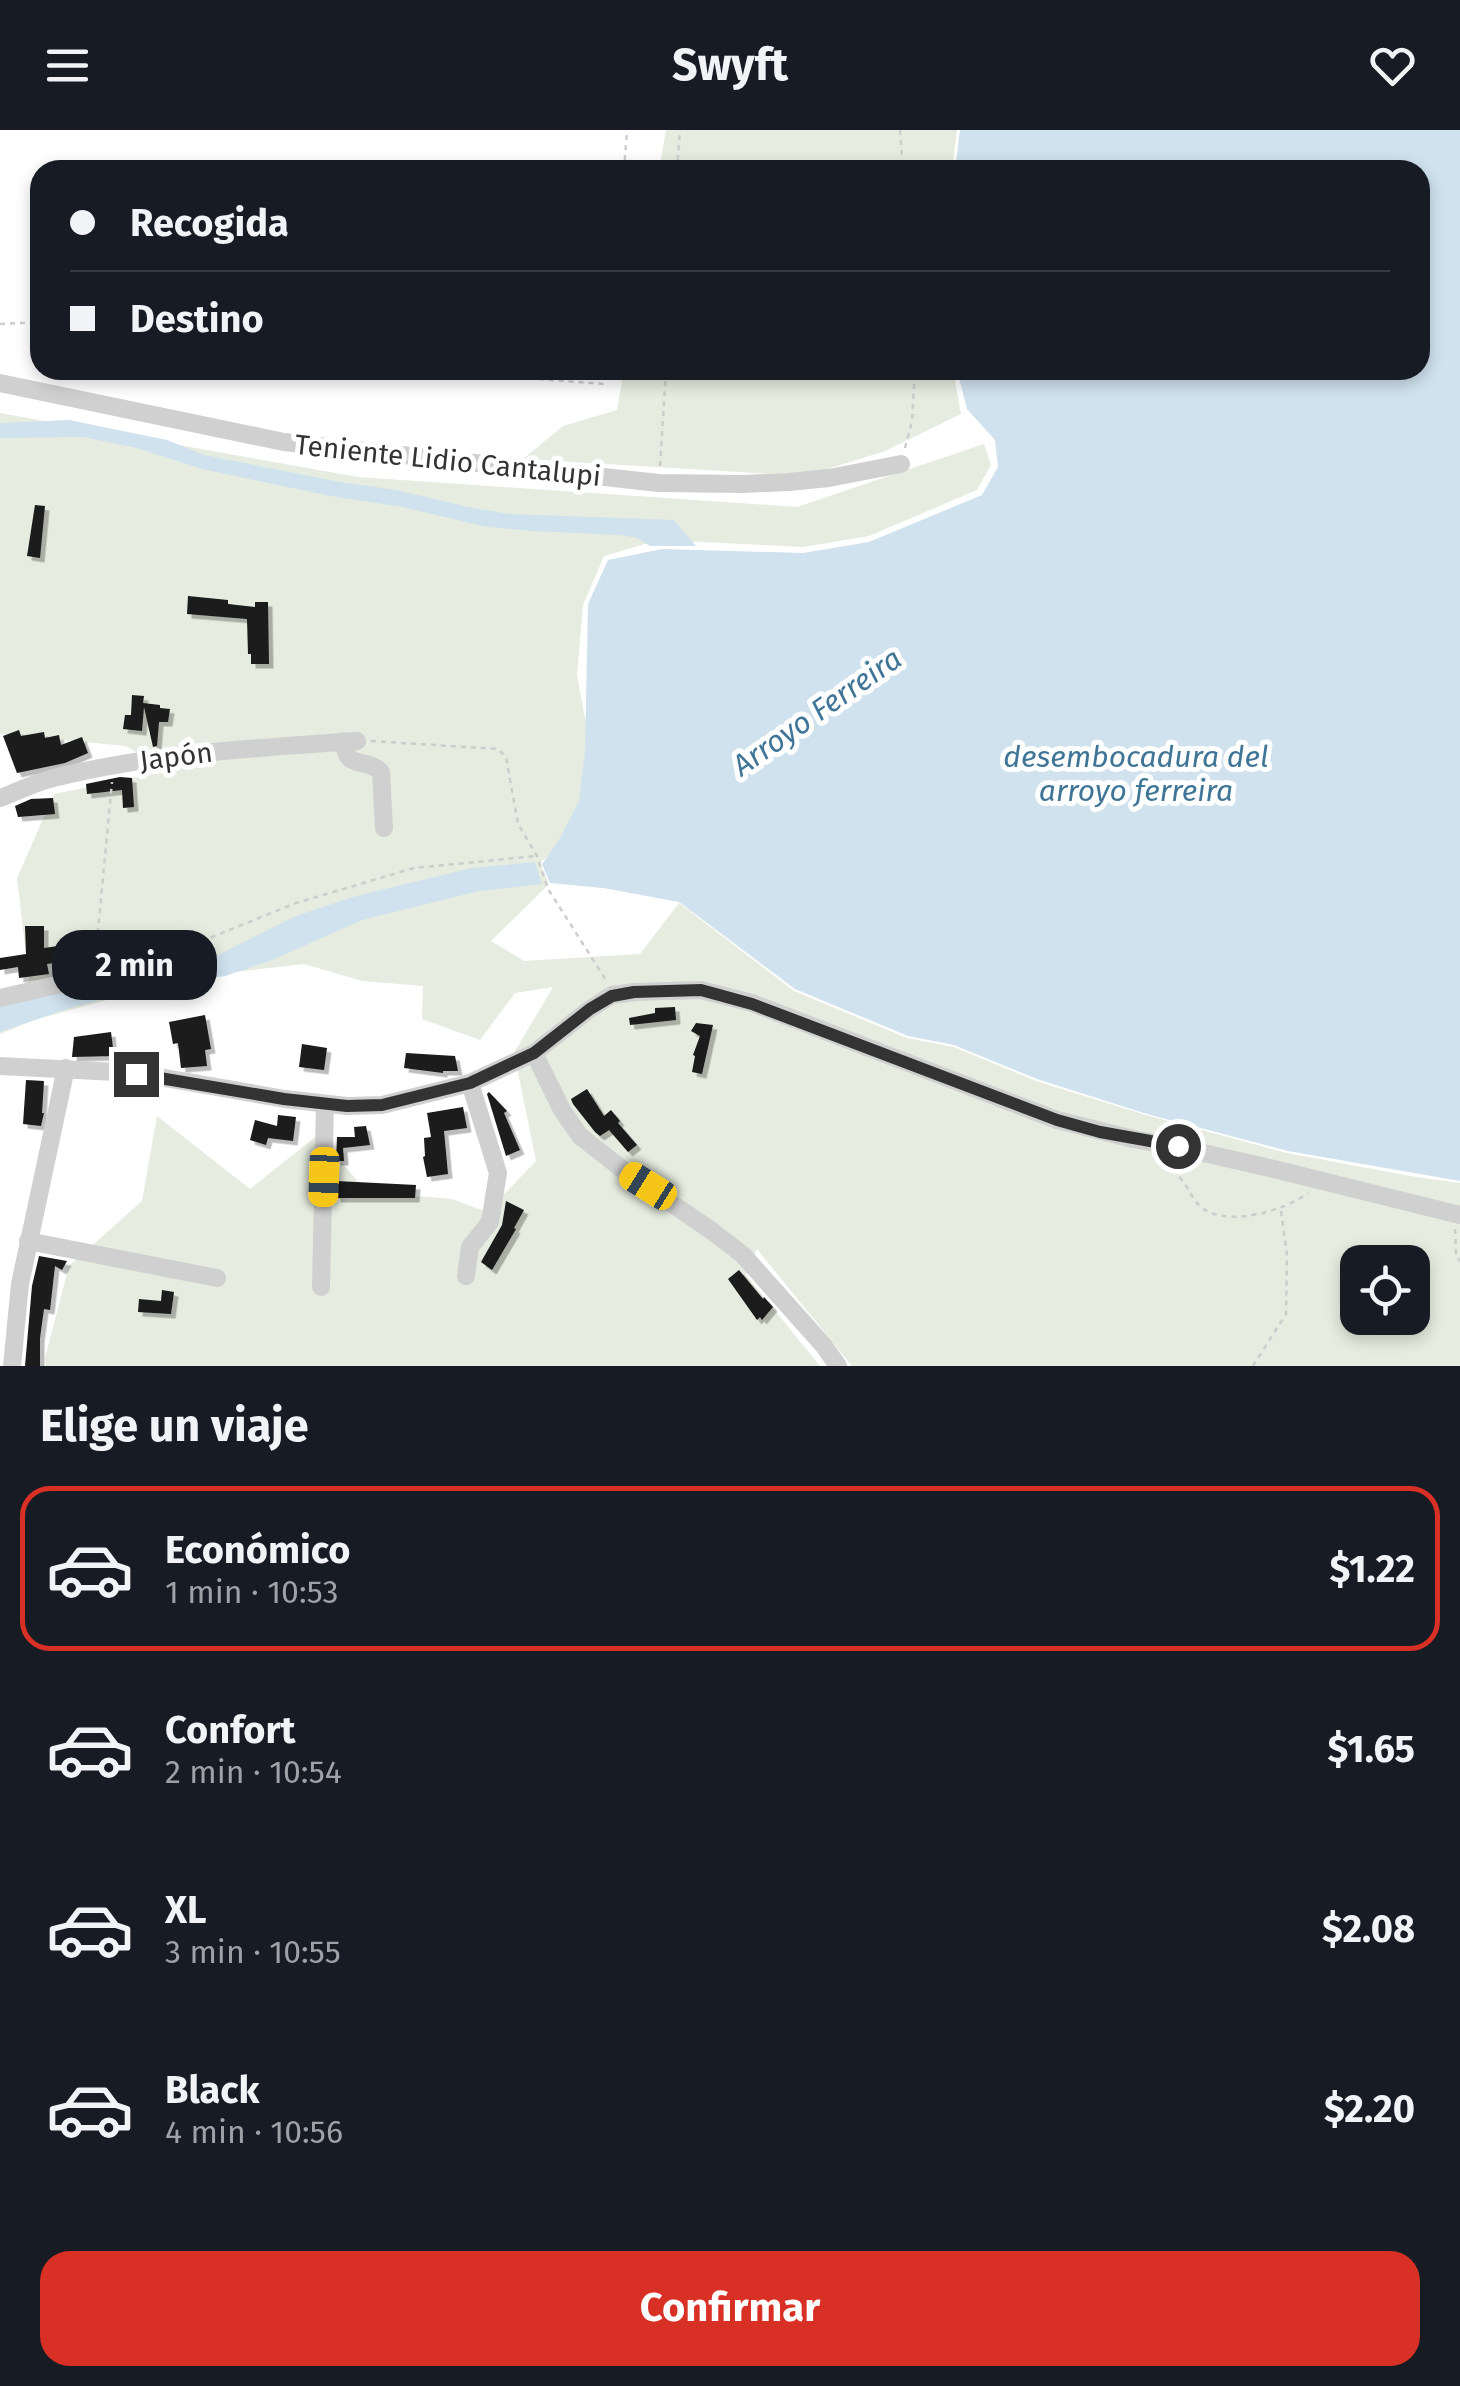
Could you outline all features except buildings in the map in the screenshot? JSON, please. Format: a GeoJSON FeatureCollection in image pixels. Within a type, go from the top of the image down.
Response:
{"type":"FeatureCollection","features":[{"type":"Feature","properties":{"kind":"street","name":"Teniente Lidio Cantalupi"},"geometry":{"type":"LineString","coordinates":[[0,383],[284,442],[660,483],[788,482],[901,464]]}},
{"type":"Feature","properties":{"kind":"street","name":"Japón"},"geometry":{"type":"LineString","coordinates":[[0,798],[56,777],[114,765],[197,753],[350,741]]}},
{"type":"Feature","properties":{"kind":"street"},"geometry":{"type":"LineString","coordinates":[[350,741],[345,754],[351,761],[376,766],[381,772],[384,828]]}},
{"type":"Feature","properties":{"kind":"street"},"geometry":{"type":"LineString","coordinates":[[0,998],[61,984]]}},
{"type":"Feature","properties":{"kind":"street"},"geometry":{"type":"LineString","coordinates":[[0,1066],[136,1074],[325,1104],[382,1105],[470,1083],[534,1053],[612,996],[701,990],[752,1004],[1057,1120],[1457,1215]]}},
{"type":"Feature","properties":{"kind":"street"},"geometry":{"type":"LineString","coordinates":[[534,1053],[562,1110],[580,1136],[743,1255],[838,1366]]}},
{"type":"Feature","properties":{"kind":"street"},"geometry":{"type":"LineString","coordinates":[[12,1366],[20,1284],[66,1068]]}},
{"type":"Feature","properties":{"kind":"street"},"geometry":{"type":"LineString","coordinates":[[466,1276],[470,1248],[490,1222],[498,1172],[470,1083]]}},
{"type":"Feature","properties":{"kind":"street"},"geometry":{"type":"LineString","coordinates":[[321,1287],[325,1104]]}},
{"type":"Feature","properties":{"kind":"street"},"geometry":{"type":"LineString","coordinates":[[28,1241],[217,1278]]}},
{"type":"Feature","properties":{"kind":"path"},"geometry":{"type":"LineString","coordinates":[[625,160],[627,130]]}},
{"type":"Feature","properties":{"kind":"path"},"geometry":{"type":"LineString","coordinates":[[678,160],[680,130]]}},
{"type":"Feature","properties":{"kind":"path"},"geometry":{"type":"LineString","coordinates":[[900,130],[902,160]]}},
{"type":"Feature","properties":{"kind":"path"},"geometry":{"type":"LineString","coordinates":[[0,324],[30,322]]}},
{"type":"Feature","properties":{"kind":"path"},"geometry":{"type":"LineString","coordinates":[[551,380],[604,384],[604,380]]}},
{"type":"Feature","properties":{"kind":"path"},"geometry":{"type":"LineString","coordinates":[[660,483],[665,380]]}},
{"type":"Feature","properties":{"kind":"path"},"geometry":{"type":"LineString","coordinates":[[901,464],[912,421],[915,380]]}},
{"type":"Feature","properties":{"kind":"path"},"geometry":{"type":"LineString","coordinates":[[350,741],[498,748],[506,758],[518,824],[538,858],[548,889],[605,978],[612,996]]}},
{"type":"Feature","properties":{"kind":"path"},"geometry":{"type":"LineString","coordinates":[[94,974],[114,765]]}},
{"type":"Feature","properties":{"kind":"path"},"geometry":{"type":"LineString","coordinates":[[61,984],[212,937],[296,903],[414,868],[538,858]]}},
{"type":"Feature","properties":{"kind":"path"},"geometry":{"type":"LineString","coordinates":[[1154,1143],[1206,1211],[1247,1216],[1281,1209],[1322,1182]]}},
{"type":"Feature","properties":{"kind":"path"},"geometry":{"type":"LineString","coordinates":[[1253,1366],[1286,1314],[1288,1255],[1281,1209]]}},
{"type":"Feature","properties":{"kind":"path"},"geometry":{"type":"LineString","coordinates":[[1457,1215],[1456,1256],[1460,1261]]}},
{"type":"Feature","properties":{"kind":"shaded area"},"geometry":{"type":"Polygon","coordinates":[[[666,130],[957,130],[953,160],[661,160],[666,130]]]}},
{"type":"Feature","properties":{"kind":"shaded area"},"geometry":{"type":"Polygon","coordinates":[[[622,380],[955,380],[961,414],[885,451],[805,476],[523,459],[563,426],[617,410],[622,380]]]}},
{"type":"Feature","properties":{"kind":"shaded area"},"geometry":{"type":"Polygon","coordinates":[[[0,413],[358,477],[797,507],[984,444],[991,465],[977,490],[869,536],[803,547],[658,540],[604,556],[583,605],[577,675],[591,751],[589,799],[564,841],[540,863],[549,884],[491,941],[524,961],[640,954],[679,903],[794,991],[907,1038],[954,1047],[1036,1081],[1287,1153],[1460,1183],[1460,1366],[852,1366],[757,1249],[746,1275],[820,1366],[46,1366],[69,1266],[142,1201],[157,1116],[250,1189],[318,1135],[367,1192],[452,1199],[487,1212],[536,1161],[514,1053],[553,987],[515,993],[480,1040],[422,1019],[423,986],[362,981],[304,964],[218,974],[136,992],[34,1020],[0,1034],[0,999],[29,981],[17,878],[54,794],[168,771],[126,746],[0,734],[0,413]]]}},
{"type":"Feature","properties":{"kind":"water","name":"desembocadura del arroyo ferreira"},"geometry":{"type":"Polygon","coordinates":[[[960,130],[1460,130],[1460,1181],[1288,1151],[1147,1114],[1037,1079],[954,1045],[908,1036],[795,989],[679,902],[550,883],[542,864],[579,801],[585,752],[588,604],[608,560],[662,549],[803,553],[869,542],[982,495],[998,467],[995,440],[967,409],[960,380],[1430,380],[1430,160],[956,160],[960,130]]]}},
{"type":"Feature","properties":{"kind":"water"},"geometry":{"type":"Polygon","coordinates":[[[69,420],[167,440],[204,455],[509,514],[674,520],[696,546],[650,546],[622,535],[483,526],[202,469],[137,448],[83,437],[0,438],[0,423],[69,420]]]}},
{"type":"Feature","properties":{"kind":"water"},"geometry":{"type":"Polygon","coordinates":[[[535,862],[542,884],[479,891],[362,920],[270,961],[225,976],[148,987],[0,1032],[0,1003],[131,970],[204,962],[296,916],[356,896],[472,868],[535,862]]]}},
{"type":"Feature","properties":{"kind":"route"},"geometry":{"type":"LineString","coordinates":[[136,1074],[284,1099],[347,1106],[382,1105],[470,1083],[534,1053],[612,996],[701,990],[752,1004],[1057,1120],[1178,1146]]}},
{"type":"Feature","properties":{"kind":"water label","name":"Arroyo Ferreira"},"geometry":{"type":"Point","coordinates":[817,712]}}]}
